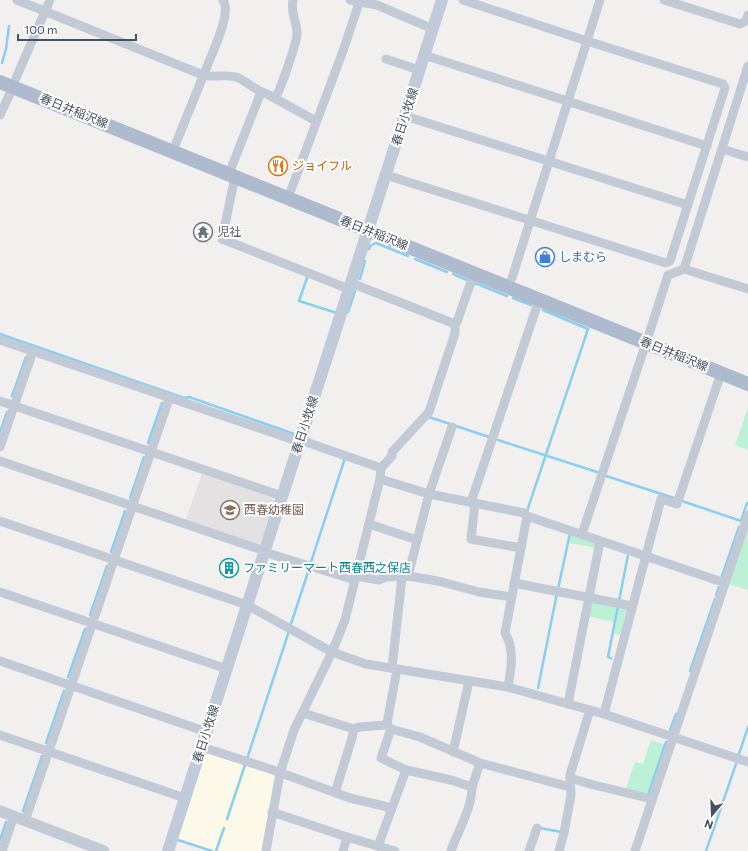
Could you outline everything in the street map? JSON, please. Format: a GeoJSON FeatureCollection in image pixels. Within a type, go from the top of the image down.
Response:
{"type":"FeatureCollection","features":[{"type":"Feature","properties":{"kind":"main road","name":"春日小牧線"},"geometry":{"type":"LineString","coordinates":[[168,851],[442,0]]}},
{"type":"Feature","properties":{"kind":"main road","name":"春日井稲沢線"},"geometry":{"type":"LineString","coordinates":[[0,72],[9,82],[369,226],[512,278],[748,384]]}},
{"type":"Feature","properties":{"kind":"main road","name":"春日井稲沢線"},"geometry":{"type":"LineString","coordinates":[[9,82],[176,143],[234,171],[290,190],[474,274],[539,300],[748,374]]}},
{"type":"Feature","properties":{"kind":"street"},"geometry":{"type":"LineString","coordinates":[[17,0],[203,75],[236,77],[316,121]]}},
{"type":"Feature","properties":{"kind":"street"},"geometry":{"type":"LineString","coordinates":[[0,115],[9,82],[50,0]]}},
{"type":"Feature","properties":{"kind":"street"},"geometry":{"type":"LineString","coordinates":[[176,143],[219,37],[224,20],[225,3],[223,0]]}},
{"type":"Feature","properties":{"kind":"street"},"geometry":{"type":"LineString","coordinates":[[275,98],[283,79],[297,34],[291,8],[293,0]]}},
{"type":"Feature","properties":{"kind":"street"},"geometry":{"type":"LineString","coordinates":[[350,0],[360,3],[377,2],[433,29]]}},
{"type":"Feature","properties":{"kind":"street"},"geometry":{"type":"LineString","coordinates":[[386,175],[666,263],[670,261],[725,88],[723,84],[464,0]]}},
{"type":"Feature","properties":{"kind":"street"},"geometry":{"type":"LineString","coordinates":[[512,278],[600,0]]}},
{"type":"Feature","properties":{"kind":"street"},"geometry":{"type":"LineString","coordinates":[[664,0],[740,24],[746,21],[748,15]]}},
{"type":"Feature","properties":{"kind":"street"},"geometry":{"type":"LineString","coordinates":[[290,190],[343,52],[360,3]]}},
{"type":"Feature","properties":{"kind":"street"},"geometry":{"type":"LineString","coordinates":[[424,55],[707,146]]}},
{"type":"Feature","properties":{"kind":"street"},"geometry":{"type":"LineString","coordinates":[[386,59],[420,70]]}},
{"type":"Feature","properties":{"kind":"street"},"geometry":{"type":"LineString","coordinates":[[684,269],[748,66]]}},
{"type":"Feature","properties":{"kind":"street"},"geometry":{"type":"LineString","coordinates":[[261,92],[234,171],[222,239],[454,324]]}},
{"type":"Feature","properties":{"kind":"street"},"geometry":{"type":"LineString","coordinates":[[405,116],[688,205]]}},
{"type":"Feature","properties":{"kind":"street"},"geometry":{"type":"LineString","coordinates":[[722,149],[748,157]]}},
{"type":"Feature","properties":{"kind":"street"},"geometry":{"type":"LineString","coordinates":[[582,534],[668,275],[684,269],[748,289]]}},
{"type":"Feature","properties":{"kind":"street"},"geometry":{"type":"LineString","coordinates":[[266,851],[280,773],[294,730],[332,652],[345,620],[380,480],[381,468],[392,456],[392,452],[429,412],[455,333],[454,324],[457,322],[474,274]]}},
{"type":"Feature","properties":{"kind":"street"},"geometry":{"type":"LineString","coordinates":[[521,548],[471,539],[473,503],[539,300]]}},
{"type":"Feature","properties":{"kind":"street"},"geometry":{"type":"LineString","coordinates":[[0,340],[168,399],[381,468]]}},
{"type":"Feature","properties":{"kind":"street"},"geometry":{"type":"LineString","coordinates":[[0,447],[32,351]]}},
{"type":"Feature","properties":{"kind":"street"},"geometry":{"type":"LineString","coordinates":[[604,714],[661,499],[677,504],[721,373]]}},
{"type":"Feature","properties":{"kind":"street"},"geometry":{"type":"LineString","coordinates":[[25,820],[168,399]]}},
{"type":"Feature","properties":{"kind":"street"},"geometry":{"type":"LineString","coordinates":[[0,401],[282,496]]}},
{"type":"Feature","properties":{"kind":"street"},"geometry":{"type":"LineString","coordinates":[[452,427],[429,494],[417,540],[405,576],[389,727],[381,758],[406,770],[451,780],[472,787]]}},
{"type":"Feature","properties":{"kind":"street"},"geometry":{"type":"LineString","coordinates":[[0,461],[264,552],[355,578],[379,580],[386,577],[405,576],[438,581],[479,592],[512,597]]}},
{"type":"Feature","properties":{"kind":"street"},"geometry":{"type":"LineString","coordinates":[[380,480],[429,494],[524,513],[527,516],[725,583]]}},
{"type":"Feature","properties":{"kind":"street"},"geometry":{"type":"LineString","coordinates":[[635,851],[672,737],[746,526],[748,515]]}},
{"type":"Feature","properties":{"kind":"street"},"geometry":{"type":"LineString","coordinates":[[508,687],[512,662],[510,647],[505,633],[527,516]]}},
{"type":"Feature","properties":{"kind":"street"},"geometry":{"type":"LineString","coordinates":[[0,521],[247,605],[332,652],[366,664],[508,687],[604,714],[748,762]]}},
{"type":"Feature","properties":{"kind":"street"},"geometry":{"type":"LineString","coordinates":[[369,524],[417,540]]}},
{"type":"Feature","properties":{"kind":"street"},"geometry":{"type":"LineString","coordinates":[[568,704],[600,541]]}},
{"type":"Feature","properties":{"kind":"street"},"geometry":{"type":"LineString","coordinates":[[514,583],[632,606]]}},
{"type":"Feature","properties":{"kind":"street"},"geometry":{"type":"LineString","coordinates":[[0,592],[227,669]]}},
{"type":"Feature","properties":{"kind":"street"},"geometry":{"type":"LineString","coordinates":[[0,662],[207,732]]}},
{"type":"Feature","properties":{"kind":"street"},"geometry":{"type":"LineString","coordinates":[[453,752],[469,681]]}},
{"type":"Feature","properties":{"kind":"street"},"geometry":{"type":"LineString","coordinates":[[559,851],[571,795],[570,774],[590,710]]}},
{"type":"Feature","properties":{"kind":"street"},"geometry":{"type":"LineString","coordinates":[[303,713],[354,729],[389,727],[420,737],[480,763],[570,782],[590,784],[652,799]]}},
{"type":"Feature","properties":{"kind":"street"},"geometry":{"type":"LineString","coordinates":[[336,794],[354,729]]}},
{"type":"Feature","properties":{"kind":"street"},"geometry":{"type":"LineString","coordinates":[[0,735],[185,798]]}},
{"type":"Feature","properties":{"kind":"street"},"geometry":{"type":"LineString","coordinates":[[202,747],[280,773],[336,794],[392,808]]}},
{"type":"Feature","properties":{"kind":"street"},"geometry":{"type":"LineString","coordinates":[[451,851],[461,828],[480,763]]}},
{"type":"Feature","properties":{"kind":"street"},"geometry":{"type":"LineString","coordinates":[[378,846],[406,770]]}},
{"type":"Feature","properties":{"kind":"street"},"geometry":{"type":"LineString","coordinates":[[0,811],[104,851]]}},
{"type":"Feature","properties":{"kind":"street"},"geometry":{"type":"LineString","coordinates":[[272,812],[395,851]]}},
{"type":"Feature","properties":{"kind":"street"},"geometry":{"type":"LineString","coordinates":[[2,851],[14,816]]}},
{"type":"Feature","properties":{"kind":"street"},"geometry":{"type":"LineString","coordinates":[[529,851],[537,828]]}},
{"type":"Feature","properties":{"kind":"street"},"geometry":{"type":"LineString","coordinates":[[343,851],[347,837]]}},
{"type":"Feature","properties":{"kind":"shaded area","name":"西春幼稚園"},"geometry":{"type":"Polygon","coordinates":[[[202,474],[273,498],[274,501],[261,542],[258,544],[186,519],[202,474]]]}},
{"type":"Feature","properties":{"kind":"shaded area"},"geometry":{"type":"Polygon","coordinates":[[[205,753],[273,773],[275,776],[261,851],[215,851],[177,838],[205,753]]]}},
{"type":"Feature","properties":{"kind":"green space"},"geometry":{"type":"Polygon","coordinates":[[[748,408],[748,450],[735,445],[748,408]]]}},
{"type":"Feature","properties":{"kind":"green space"},"geometry":{"type":"Polygon","coordinates":[[[748,529],[748,590],[729,584],[748,529]]]}},
{"type":"Feature","properties":{"kind":"green space"},"geometry":{"type":"Polygon","coordinates":[[[570,535],[597,544],[596,548],[569,543],[570,535]]]}},
{"type":"Feature","properties":{"kind":"green space"},"geometry":{"type":"Polygon","coordinates":[[[591,601],[617,605],[614,622],[588,616],[591,601]]]}},
{"type":"Feature","properties":{"kind":"green space"},"geometry":{"type":"Polygon","coordinates":[[[619,605],[628,607],[622,635],[614,634],[619,605]]]}},
{"type":"Feature","properties":{"kind":"green space"},"geometry":{"type":"Polygon","coordinates":[[[651,740],[665,745],[647,796],[625,791],[635,762],[643,764],[651,740]]]}},
{"type":"Feature","properties":{"kind":"waterway"},"geometry":{"type":"LineString","coordinates":[[2,63],[6,49],[9,26]]}},
{"type":"Feature","properties":{"kind":"waterway"},"geometry":{"type":"LineString","coordinates":[[369,249],[370,246],[376,243],[408,256]]}},
{"type":"Feature","properties":{"kind":"waterway"},"geometry":{"type":"LineString","coordinates":[[415,259],[447,272]]}},
{"type":"Feature","properties":{"kind":"waterway"},"geometry":{"type":"LineString","coordinates":[[360,279],[365,261]]}},
{"type":"Feature","properties":{"kind":"waterway"},"geometry":{"type":"LineString","coordinates":[[453,274],[467,280]]}},
{"type":"Feature","properties":{"kind":"waterway"},"geometry":{"type":"LineString","coordinates":[[307,278],[299,301],[337,313]]}},
{"type":"Feature","properties":{"kind":"waterway"},"geometry":{"type":"LineString","coordinates":[[474,285],[475,283],[507,296]]}},
{"type":"Feature","properties":{"kind":"waterway"},"geometry":{"type":"LineString","coordinates":[[348,312],[355,291]]}},
{"type":"Feature","properties":{"kind":"waterway"},"geometry":{"type":"LineString","coordinates":[[513,298],[531,305]]}},
{"type":"Feature","properties":{"kind":"waterway"},"geometry":{"type":"LineString","coordinates":[[527,511],[588,329],[543,310]]}},
{"type":"Feature","properties":{"kind":"waterway"},"geometry":{"type":"LineString","coordinates":[[0,334],[184,398],[189,397],[297,435]]}},
{"type":"Feature","properties":{"kind":"waterway"},"geometry":{"type":"LineString","coordinates":[[12,396],[26,357]]}},
{"type":"Feature","properties":{"kind":"waterway"},"geometry":{"type":"LineString","coordinates":[[148,443],[162,403]]}},
{"type":"Feature","properties":{"kind":"waterway"},"geometry":{"type":"LineString","coordinates":[[0,432],[7,412]]}},
{"type":"Feature","properties":{"kind":"waterway"},"geometry":{"type":"LineString","coordinates":[[428,418],[429,417],[489,437]]}},
{"type":"Feature","properties":{"kind":"waterway"},"geometry":{"type":"LineString","coordinates":[[498,440],[597,472]]}},
{"type":"Feature","properties":{"kind":"waterway"},"geometry":{"type":"LineString","coordinates":[[130,498],[144,457]]}},
{"type":"Feature","properties":{"kind":"waterway"},"geometry":{"type":"LineString","coordinates":[[311,562],[345,458]]}},
{"type":"Feature","properties":{"kind":"waterway"},"geometry":{"type":"LineString","coordinates":[[606,476],[674,498]]}},
{"type":"Feature","properties":{"kind":"waterway"},"geometry":{"type":"LineString","coordinates":[[682,501],[741,521],[747,503]]}},
{"type":"Feature","properties":{"kind":"waterway"},"geometry":{"type":"LineString","coordinates":[[111,552],[125,511]]}},
{"type":"Feature","properties":{"kind":"waterway"},"geometry":{"type":"LineString","coordinates":[[722,576],[739,527]]}},
{"type":"Feature","properties":{"kind":"waterway"},"geometry":{"type":"LineString","coordinates":[[558,589],[570,533]]}},
{"type":"Feature","properties":{"kind":"waterway"},"geometry":{"type":"LineString","coordinates":[[619,601],[628,555]]}},
{"type":"Feature","properties":{"kind":"waterway"},"geometry":{"type":"LineString","coordinates":[[90,615],[107,566]]}},
{"type":"Feature","properties":{"kind":"waterway"},"geometry":{"type":"LineString","coordinates":[[291,624],[309,569]]}},
{"type":"Feature","properties":{"kind":"waterway"},"geometry":{"type":"LineString","coordinates":[[716,595],[719,587]]}},
{"type":"Feature","properties":{"kind":"waterway"},"geometry":{"type":"LineString","coordinates":[[538,688],[557,593]]}},
{"type":"Feature","properties":{"kind":"waterway"},"geometry":{"type":"LineString","coordinates":[[690,671],[715,599]]}},
{"type":"Feature","properties":{"kind":"waterway"},"geometry":{"type":"LineString","coordinates":[[611,658],[608,657],[618,606]]}},
{"type":"Feature","properties":{"kind":"waterway"},"geometry":{"type":"LineString","coordinates":[[68,677],[85,629]]}},
{"type":"Feature","properties":{"kind":"waterway"},"geometry":{"type":"LineString","coordinates":[[247,759],[289,631]]}},
{"type":"Feature","properties":{"kind":"waterway"},"geometry":{"type":"LineString","coordinates":[[46,743],[64,691]]}},
{"type":"Feature","properties":{"kind":"waterway"},"geometry":{"type":"LineString","coordinates":[[670,730],[676,714]]}},
{"type":"Feature","properties":{"kind":"waterway"},"geometry":{"type":"LineString","coordinates":[[739,754],[748,727]]}},
{"type":"Feature","properties":{"kind":"waterway"},"geometry":{"type":"LineString","coordinates":[[648,795],[666,742]]}},
{"type":"Feature","properties":{"kind":"waterway"},"geometry":{"type":"LineString","coordinates":[[23,811],[42,756]]}},
{"type":"Feature","properties":{"kind":"waterway"},"geometry":{"type":"LineString","coordinates":[[706,851],[736,764]]}},
{"type":"Feature","properties":{"kind":"waterway"},"geometry":{"type":"LineString","coordinates":[[227,819],[245,765]]}},
{"type":"Feature","properties":{"kind":"waterway"},"geometry":{"type":"LineString","coordinates":[[0,840],[6,822]]}},
{"type":"Feature","properties":{"kind":"waterway"},"geometry":{"type":"LineString","coordinates":[[216,851],[224,828]]}},
{"type":"Feature","properties":{"kind":"waterway"},"geometry":{"type":"LineString","coordinates":[[540,828],[561,832]]}},
{"type":"Feature","properties":{"kind":"waterway"},"geometry":{"type":"LineString","coordinates":[[178,840],[212,851]]}},
{"type":"Feature","properties":{"kind":"place","name":"ジョイフル"},"geometry":{"type":"Point","coordinates":[278,166]}},
{"type":"Feature","properties":{"kind":"place","name":"児社"},"geometry":{"type":"Point","coordinates":[203,232]}},
{"type":"Feature","properties":{"kind":"place","name":"しまむら"},"geometry":{"type":"Point","coordinates":[545,257]}},
{"type":"Feature","properties":{"kind":"place","name":"西春幼稚園"},"geometry":{"type":"Point","coordinates":[230,510]}},
{"type":"Feature","properties":{"kind":"place","name":"ファミリーマート西春西之保店"},"geometry":{"type":"Point","coordinates":[229,568]}}]}
